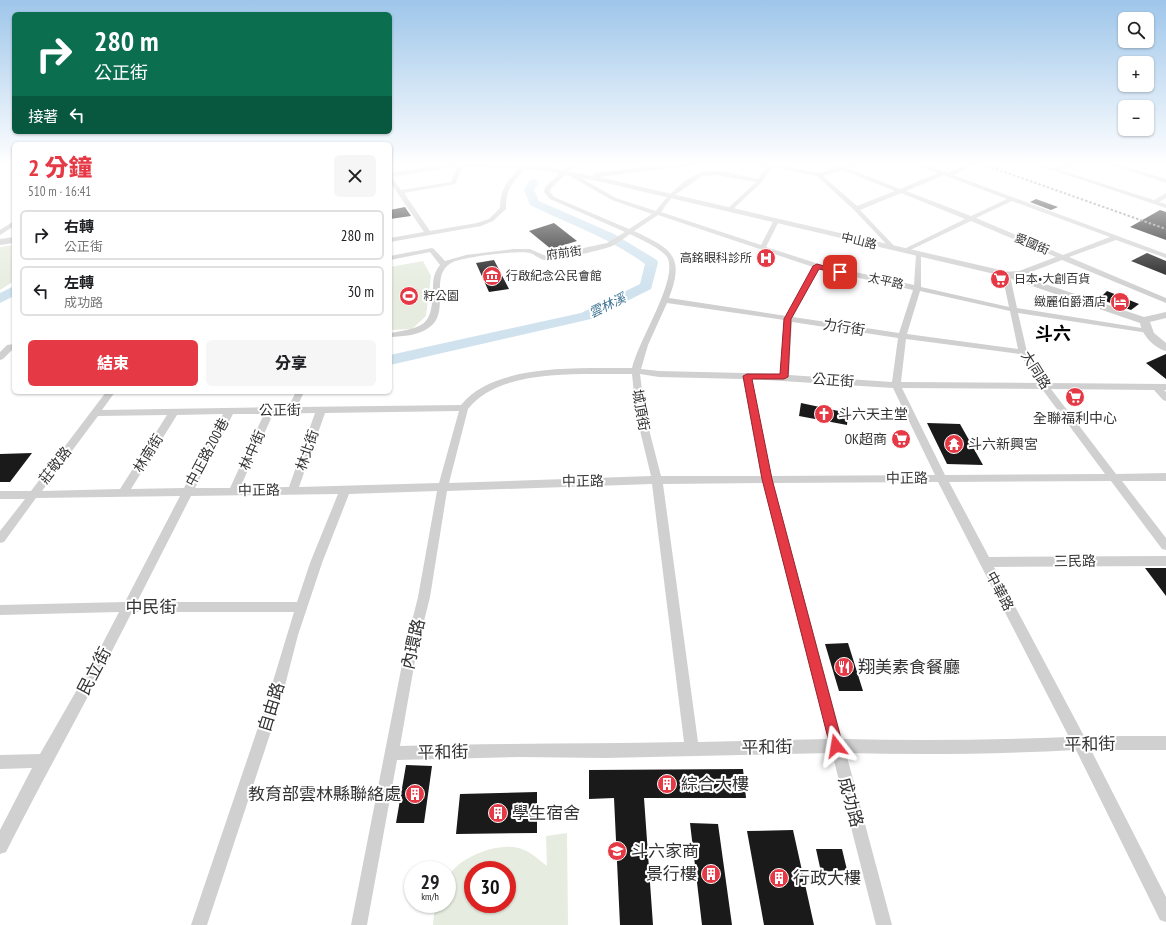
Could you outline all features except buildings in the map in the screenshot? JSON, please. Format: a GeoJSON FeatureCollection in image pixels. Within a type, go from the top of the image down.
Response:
{"type":"FeatureCollection","features":[{"type":"Feature","properties":{"kind":"street"},"geometry":{"type":"LineString","coordinates":[[410,206],[429,234]]}},
{"type":"Feature","properties":{"kind":"street"},"geometry":{"type":"LineString","coordinates":[[392,240],[479,225],[491,220],[503,209],[503,206]]}},
{"type":"Feature","properties":{"kind":"street","name":"城頂街"},"geometry":{"type":"LineString","coordinates":[[571,206],[630,232],[666,251],[671,258],[673,269],[665,300],[638,357],[636,371],[638,406],[657,480],[692,748]]}},
{"type":"Feature","properties":{"kind":"street","name":"太平路"},"geometry":{"type":"LineString","coordinates":[[636,206],[817,266],[1014,310],[1147,326]]}},
{"type":"Feature","properties":{"kind":"street","name":"府前街"},"geometry":{"type":"LineString","coordinates":[[443,264],[455,259],[518,250],[531,251],[542,258],[546,258],[609,245],[657,213],[662,206]]}},
{"type":"Feature","properties":{"kind":"street","name":"中山路"},"geometry":{"type":"LineString","coordinates":[[713,206],[1006,274],[1054,289],[1147,326]]}},
{"type":"Feature","properties":{"kind":"street"},"geometry":{"type":"LineString","coordinates":[[729,210],[733,206]]}},
{"type":"Feature","properties":{"kind":"street"},"geometry":{"type":"LineString","coordinates":[[853,206],[894,249]]}},
{"type":"Feature","properties":{"kind":"street"},"geometry":{"type":"LineString","coordinates":[[856,209],[863,206]]}},
{"type":"Feature","properties":{"kind":"street","name":"愛國街"},"geometry":{"type":"LineString","coordinates":[[939,206],[1166,301]]}},
{"type":"Feature","properties":{"kind":"street"},"geometry":{"type":"LineString","coordinates":[[904,251],[998,206]]}},
{"type":"Feature","properties":{"kind":"street"},"geometry":{"type":"LineString","coordinates":[[1032,206],[1166,256]]}},
{"type":"Feature","properties":{"kind":"street"},"geometry":{"type":"LineString","coordinates":[[762,249],[776,221]]}},
{"type":"Feature","properties":{"kind":"street"},"geometry":{"type":"LineString","coordinates":[[0,233],[12,224]]}},
{"type":"Feature","properties":{"kind":"street"},"geometry":{"type":"LineString","coordinates":[[1006,274],[1020,273],[1116,237]]}},
{"type":"Feature","properties":{"kind":"street"},"geometry":{"type":"LineString","coordinates":[[0,242],[12,240]]}},
{"type":"Feature","properties":{"kind":"street"},"geometry":{"type":"LineString","coordinates":[[392,258],[432,250],[443,264],[439,272],[434,318],[427,327],[418,332],[392,335]]}},
{"type":"Feature","properties":{"kind":"street"},"geometry":{"type":"LineString","coordinates":[[896,385],[902,336],[917,288],[919,255]]}},
{"type":"Feature","properties":{"kind":"street"},"geometry":{"type":"LineString","coordinates":[[784,377],[788,319],[817,266]]}},
{"type":"Feature","properties":{"kind":"street","name":"大同路"},"geometry":{"type":"LineString","coordinates":[[1006,274],[1023,352],[1044,386],[1166,546]]}},
{"type":"Feature","properties":{"kind":"street","name":"力行街"},"geometry":{"type":"LineString","coordinates":[[665,300],[902,336],[1023,352]]}},
{"type":"Feature","properties":{"kind":"street"},"geometry":{"type":"LineString","coordinates":[[1166,314],[1152,317],[1147,326],[1153,339],[1166,348]]}},
{"type":"Feature","properties":{"kind":"street"},"geometry":{"type":"LineString","coordinates":[[0,358],[12,346]]}},
{"type":"Feature","properties":{"kind":"street","name":"公正街"},"geometry":{"type":"LineString","coordinates":[[95,413],[464,408],[471,399],[500,382],[534,374],[636,371],[784,377],[896,385],[1166,387]]}},
{"type":"Feature","properties":{"kind":"street","name":"成功路"},"geometry":{"type":"LineString","coordinates":[[747,376],[767,479],[884,925]]}},
{"type":"Feature","properties":{"kind":"street","name":"中華路"},"geometry":{"type":"LineString","coordinates":[[896,385],[941,477],[1080,743],[1166,914]]}},
{"type":"Feature","properties":{"kind":"street"},"geometry":{"type":"LineString","coordinates":[[1156,387],[1166,398]]}},
{"type":"Feature","properties":{"kind":"street","name":"莊敬路"},"geometry":{"type":"LineString","coordinates":[[0,539],[109,394]]}},
{"type":"Feature","properties":{"kind":"street"},"geometry":{"type":"LineString","coordinates":[[291,410],[299,394]]}},
{"type":"Feature","properties":{"kind":"street","name":"內環路"},"geometry":{"type":"LineString","coordinates":[[359,925],[411,649],[424,597],[443,486],[464,408]]}},
{"type":"Feature","properties":{"kind":"street","name":"林中街"},"geometry":{"type":"LineString","coordinates":[[234,490],[270,410]]}},
{"type":"Feature","properties":{"kind":"street","name":"林北街"},"geometry":{"type":"LineString","coordinates":[[293,489],[321,410]]}},
{"type":"Feature","properties":{"kind":"street","name":"林南街"},"geometry":{"type":"LineString","coordinates":[[123,493],[174,412]]}},
{"type":"Feature","properties":{"kind":"street","name":"中正路200巷"},"geometry":{"type":"LineString","coordinates":[[185,493],[229,412]]}},
{"type":"Feature","properties":{"kind":"street","name":"中正路"},"geometry":{"type":"LineString","coordinates":[[0,495],[185,493],[293,489],[345,490],[657,480],[941,477],[1166,477]]}},
{"type":"Feature","properties":{"kind":"street","name":"自由路"},"geometry":{"type":"LineString","coordinates":[[199,925],[272,708],[316,563],[345,490]]}},
{"type":"Feature","properties":{"kind":"street","name":"民立街"},"geometry":{"type":"LineString","coordinates":[[0,846],[44,762],[99,664],[185,493]]}},
{"type":"Feature","properties":{"kind":"street","name":"三民路"},"geometry":{"type":"LineString","coordinates":[[985,562],[1166,561]]}},
{"type":"Feature","properties":{"kind":"street","name":"中民街"},"geometry":{"type":"LineString","coordinates":[[0,610],[127,607],[302,607]]}},
{"type":"Feature","properties":{"kind":"street","name":"平和街"},"geometry":{"type":"LineString","coordinates":[[391,753],[520,750],[605,751],[836,746],[914,748],[1001,747],[1080,743],[1166,743]]}},
{"type":"Feature","properties":{"kind":"street"},"geometry":{"type":"LineString","coordinates":[[0,762],[44,762]]}},
{"type":"Feature","properties":{"kind":"shaded area"},"geometry":{"type":"Polygon","coordinates":[[[12,245],[12,282],[0,290],[0,247],[12,245]]]}},
{"type":"Feature","properties":{"kind":"shaded area","name":"籽公園"},"geometry":{"type":"Polygon","coordinates":[[[423,261],[431,276],[426,316],[412,329],[392,330],[392,267],[423,261]]]}},
{"type":"Feature","properties":{"kind":"shaded area"},"geometry":{"type":"Polygon","coordinates":[[[567,833],[568,925],[433,925],[434,913],[456,913],[456,868],[464,861],[464,913],[516,913],[516,861],[464,861],[470,857],[493,849],[515,847],[527,851],[547,866],[546,836],[567,833]]]}},
{"type":"Feature","properties":{"kind":"waterway","name":"雲林溪"},"geometry":{"type":"LineString","coordinates":[[392,360],[586,316],[646,286],[652,263],[610,237],[541,206]]}},
{"type":"Feature","properties":{"kind":"waterway","name":"雲林溪"},"geometry":{"type":"LineString","coordinates":[[0,299],[12,291]]}},
{"type":"Feature","properties":{"kind":"railway"},"geometry":{"type":"LineString","coordinates":[[1101,206],[1166,229]]}},
{"type":"Feature","properties":{"kind":"place","name":"高銘眼科診所"},"geometry":{"type":"Point","coordinates":[766,258]}},
{"type":"Feature","properties":{"kind":"place","name":"行啟紀念公民會館"},"geometry":{"type":"Point","coordinates":[492,276]}},
{"type":"Feature","properties":{"kind":"place","name":"日本•大創百貨"},"geometry":{"type":"Point","coordinates":[1000,279]}},
{"type":"Feature","properties":{"kind":"place","name":"籽公園"},"geometry":{"type":"Point","coordinates":[409,296]}},
{"type":"Feature","properties":{"kind":"place","name":"緻麗伯爵酒店"},"geometry":{"type":"Point","coordinates":[1120,302]}},
{"type":"Feature","properties":{"kind":"place","name":"全聯福利中心"},"geometry":{"type":"Point","coordinates":[1075,397]}},
{"type":"Feature","properties":{"kind":"place","name":"斗六天主堂"},"geometry":{"type":"Point","coordinates":[824,414]}},
{"type":"Feature","properties":{"kind":"place","name":"OK超商"},"geometry":{"type":"Point","coordinates":[901,439]}},
{"type":"Feature","properties":{"kind":"place","name":"斗六新興宮"},"geometry":{"type":"Point","coordinates":[954,444]}},
{"type":"Feature","properties":{"kind":"place","name":"翔美素食餐廳"},"geometry":{"type":"Point","coordinates":[844,667]}},
{"type":"Feature","properties":{"kind":"place","name":"綜合大樓"},"geometry":{"type":"Point","coordinates":[667,784]}},
{"type":"Feature","properties":{"kind":"place","name":"教育部雲林縣聯絡處"},"geometry":{"type":"Point","coordinates":[415,794]}},
{"type":"Feature","properties":{"kind":"place","name":"學生宿舍"},"geometry":{"type":"Point","coordinates":[498,813]}},
{"type":"Feature","properties":{"kind":"place","name":"斗六家商"},"geometry":{"type":"Point","coordinates":[617,851]}},
{"type":"Feature","properties":{"kind":"place","name":"景行樓"},"geometry":{"type":"Point","coordinates":[711,874]}},
{"type":"Feature","properties":{"kind":"place","name":"行政大樓"},"geometry":{"type":"Point","coordinates":[779,878]}},
{"type":"Feature","properties":{"kind":"district","name":"斗六"},"geometry":{"type":"Point","coordinates":[1053,334]}},
{"type":"Feature","properties":{"kind":"route"},"geometry":{"type":"LineString","coordinates":[[836,746],[767,479],[747,376],[784,377],[788,319],[817,266],[840,272]]}}]}
